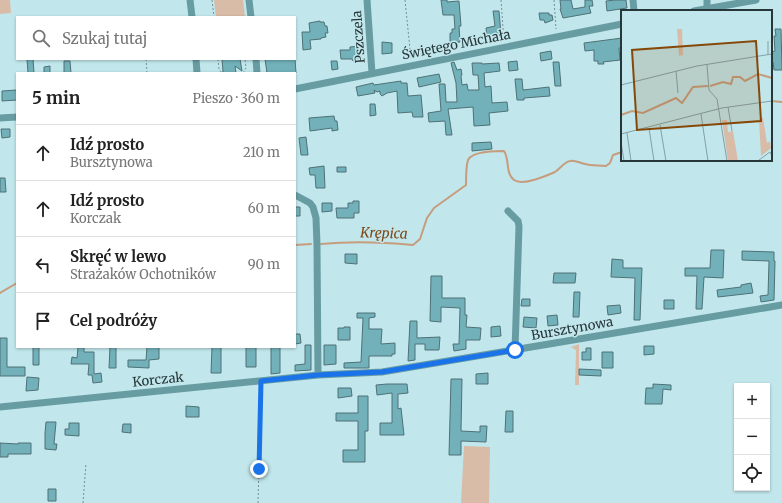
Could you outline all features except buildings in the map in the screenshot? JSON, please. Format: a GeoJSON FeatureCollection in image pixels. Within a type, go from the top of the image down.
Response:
{"type":"FeatureCollection","features":[{"type":"Feature","properties":{"kind":"street"},"geometry":{"type":"LineString","coordinates":[[190,0],[192,16]]}},
{"type":"Feature","properties":{"kind":"street"},"geometry":{"type":"LineString","coordinates":[[249,0],[251,16]]}},
{"type":"Feature","properties":{"kind":"street","name":"Pszczela"},"geometry":{"type":"LineString","coordinates":[[367,0],[372,73]]}},
{"type":"Feature","properties":{"kind":"street"},"geometry":{"type":"LineString","coordinates":[[633,0],[634,10]]}},
{"type":"Feature","properties":{"kind":"street"},"geometry":{"type":"LineString","coordinates":[[707,0],[708,9]]}},
{"type":"Feature","properties":{"kind":"street"},"geometry":{"type":"LineString","coordinates":[[701,10],[756,0]]}},
{"type":"Feature","properties":{"kind":"street","name":"Świętego Michała"},"geometry":{"type":"LineString","coordinates":[[296,89],[504,46],[621,24]]}},
{"type":"Feature","properties":{"kind":"street"},"geometry":{"type":"LineString","coordinates":[[196,60],[197,72]]}},
{"type":"Feature","properties":{"kind":"street"},"geometry":{"type":"LineString","coordinates":[[256,60],[257,72]]}},
{"type":"Feature","properties":{"kind":"street"},"geometry":{"type":"LineString","coordinates":[[0,118],[16,117]]}},
{"type":"Feature","properties":{"kind":"street"},"geometry":{"type":"LineString","coordinates":[[296,196],[310,204],[316,218],[318,375]]}},
{"type":"Feature","properties":{"kind":"street"},"geometry":{"type":"LineString","coordinates":[[508,211],[518,221],[519,226],[515,350]]}},
{"type":"Feature","properties":{"kind":"street","name":"Bursztynowa"},"geometry":{"type":"LineString","coordinates":[[318,375],[382,372],[782,305]]}},
{"type":"Feature","properties":{"kind":"street","name":"Korczak"},"geometry":{"type":"LineString","coordinates":[[0,407],[318,375]]}},
{"type":"Feature","properties":{"kind":"path"},"geometry":{"type":"LineString","coordinates":[[212,0],[214,16]]}},
{"type":"Feature","properties":{"kind":"path"},"geometry":{"type":"LineString","coordinates":[[405,0],[410,52],[413,65]]}},
{"type":"Feature","properties":{"kind":"path"},"geometry":{"type":"LineString","coordinates":[[501,0],[504,46]]}},
{"type":"Feature","properties":{"kind":"path"},"geometry":{"type":"LineString","coordinates":[[554,0],[557,36]]}},
{"type":"Feature","properties":{"kind":"path"},"geometry":{"type":"LineString","coordinates":[[146,60],[147,72]]}},
{"type":"Feature","properties":{"kind":"path"},"geometry":{"type":"LineString","coordinates":[[218,60],[219,69],[221,72]]}},
{"type":"Feature","properties":{"kind":"path"},"geometry":{"type":"LineString","coordinates":[[244,72],[246,68],[245,60]]}},
{"type":"Feature","properties":{"kind":"path"},"geometry":{"type":"LineString","coordinates":[[258,503],[261,381]]}},
{"type":"Feature","properties":{"kind":"path"},"geometry":{"type":"LineString","coordinates":[[83,503],[86,463]]}},
{"type":"Feature","properties":{"kind":"shaded area"},"geometry":{"type":"Polygon","coordinates":[[[0,0],[10,0],[11,13],[0,14],[0,0]]]}},
{"type":"Feature","properties":{"kind":"shaded area"},"geometry":{"type":"Polygon","coordinates":[[[214,0],[243,0],[245,16],[216,16],[214,0]]]}},
{"type":"Feature","properties":{"kind":"shaded area"},"geometry":{"type":"Polygon","coordinates":[[[579,344],[579,385],[575,385],[576,350],[571,347],[579,344]]]}},
{"type":"Feature","properties":{"kind":"shaded area"},"geometry":{"type":"Polygon","coordinates":[[[464,446],[490,447],[489,503],[461,503],[464,446]]]}},
{"type":"Feature","properties":{"kind":"waterway","name":"Krępica"},"geometry":{"type":"LineString","coordinates":[[772,101],[782,102]]}},
{"type":"Feature","properties":{"kind":"waterway","name":"Krępica"},"geometry":{"type":"LineString","coordinates":[[321,244],[367,242],[413,245],[420,239],[427,218],[434,208],[466,185],[466,169],[468,160],[470,157],[479,153],[504,151],[507,158],[509,174],[514,180],[523,182],[534,180],[555,172],[570,161],[590,165],[606,166],[610,163],[613,155],[621,152]]}},
{"type":"Feature","properties":{"kind":"waterway","name":"Krępica"},"geometry":{"type":"LineString","coordinates":[[296,245],[311,244]]}},
{"type":"Feature","properties":{"kind":"waterway","name":"Krępica"},"geometry":{"type":"LineString","coordinates":[[0,293],[16,284]]}},
{"type":"Feature","properties":{"kind":"route"},"geometry":{"type":"LineString","coordinates":[[259,469],[261,381],[318,375],[382,372],[515,350]]}}]}
